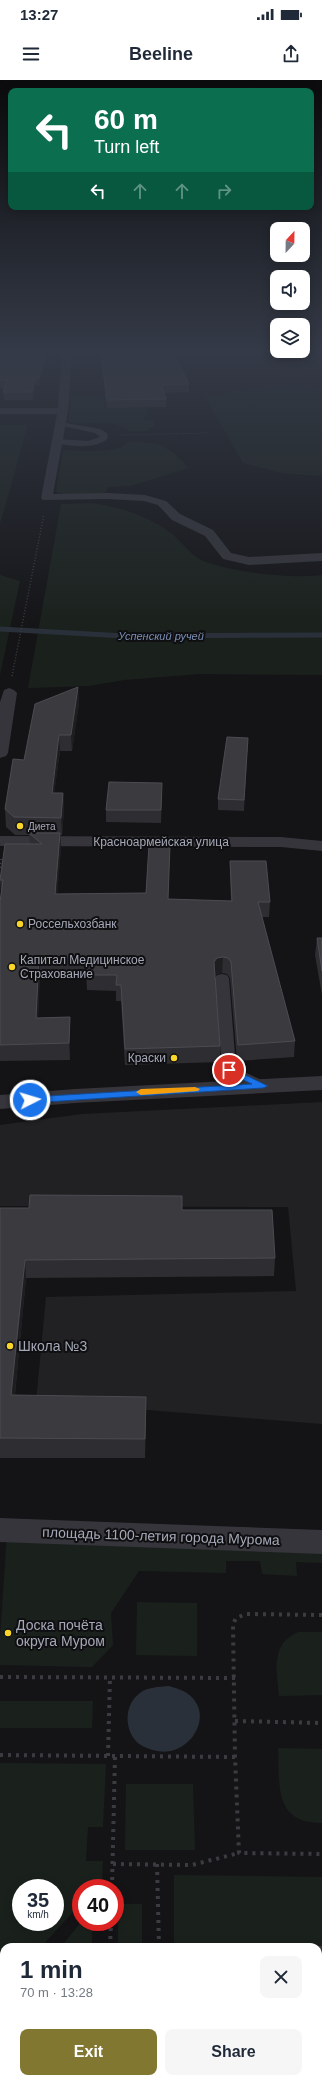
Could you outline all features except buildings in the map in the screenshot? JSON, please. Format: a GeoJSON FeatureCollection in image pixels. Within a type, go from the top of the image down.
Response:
{"type":"FeatureCollection","features":[{"type":"Feature","properties":{"kind":"street"},"geometry":{"type":"LineString","coordinates":[[56,445],[47,498],[108,496],[145,498],[162,503],[176,517],[209,533],[227,556],[249,561],[322,557]]}},
{"type":"Feature","properties":{"kind":"street"},"geometry":{"type":"LineString","coordinates":[[0,753],[9,693]]}},
{"type":"Feature","properties":{"kind":"street","name":"Красноармейская улица"},"geometry":{"type":"LineString","coordinates":[[0,840],[281,842],[322,846]]}},
{"type":"Feature","properties":{"kind":"street"},"geometry":{"type":"LineString","coordinates":[[0,1102],[75,1096],[322,1083]]}},
{"type":"Feature","properties":{"kind":"street","name":"площадь 1100-летия города Мурома"},"geometry":{"type":"LineString","coordinates":[[0,1530],[322,1542]]}},
{"type":"Feature","properties":{"kind":"lane"},"geometry":{"type":"LineString","coordinates":[[222,978],[229,1070],[263,1086]]}},
{"type":"Feature","properties":{"kind":"path"},"geometry":{"type":"LineString","coordinates":[[9,693],[47,498]]}},
{"type":"Feature","properties":{"kind":"path"},"geometry":{"type":"LineString","coordinates":[[239,1853],[235,1757],[233,1624],[236,1618],[246,1614],[322,1614]]}},
{"type":"Feature","properties":{"kind":"path"},"geometry":{"type":"LineString","coordinates":[[0,1677],[235,1678]]}},
{"type":"Feature","properties":{"kind":"path"},"geometry":{"type":"LineString","coordinates":[[108,1756],[110,1677]]}},
{"type":"Feature","properties":{"kind":"path"},"geometry":{"type":"LineString","coordinates":[[235,1721],[322,1723]]}},
{"type":"Feature","properties":{"kind":"path"},"geometry":{"type":"LineString","coordinates":[[0,1755],[235,1757]]}},
{"type":"Feature","properties":{"kind":"path"},"geometry":{"type":"LineString","coordinates":[[112,1879],[115,1756]]}},
{"type":"Feature","properties":{"kind":"path"},"geometry":{"type":"LineString","coordinates":[[112,1864],[192,1864],[239,1853],[322,1854]]}},
{"type":"Feature","properties":{"kind":"path"},"geometry":{"type":"LineString","coordinates":[[158,1864],[159,1943]]}},
{"type":"Feature","properties":{"kind":"path"},"geometry":{"type":"LineString","coordinates":[[110,1943],[111,1931]]}},
{"type":"Feature","properties":{"kind":"shaded area"},"geometry":{"type":"Polygon","coordinates":[[[0,445],[22,445],[0,524],[0,445]]]}},
{"type":"Feature","properties":{"kind":"shaded area"},"geometry":{"type":"Polygon","coordinates":[[[233,445],[322,445],[322,476],[282,473],[243,463],[233,445]]]}},
{"type":"Feature","properties":{"kind":"shaded area"},"geometry":{"type":"Polygon","coordinates":[[[123,446],[162,446],[168,449],[189,468],[130,486],[107,487],[106,492],[88,495],[74,495],[56,492],[63,450],[98,451],[123,446]]]}},
{"type":"Feature","properties":{"kind":"shaded area"},"geometry":{"type":"Polygon","coordinates":[[[92,503],[133,513],[153,522],[171,533],[189,551],[201,560],[213,564],[261,574],[294,576],[322,575],[322,675],[199,674],[124,680],[89,686],[28,688],[61,504],[92,503]]]}},
{"type":"Feature","properties":{"kind":"shaded area"},"geometry":{"type":"Polygon","coordinates":[[[0,575],[20,581],[0,675],[0,575]]]}},
{"type":"Feature","properties":{"kind":"shaded area"},"geometry":{"type":"Polygon","coordinates":[[[322,1102],[322,1424],[36,1401],[46,1297],[296,1291],[288,1207],[0,1206],[0,1125],[82,1114],[322,1102]]]}},
{"type":"Feature","properties":{"kind":"shaded area"},"geometry":{"type":"Polygon","coordinates":[[[7,1534],[322,1552],[322,1563],[296,1562],[297,1576],[262,1574],[260,1561],[226,1561],[226,1573],[139,1571],[111,1613],[113,1645],[92,1667],[0,1665],[0,1638],[7,1534]]]}},
{"type":"Feature","properties":{"kind":"shaded area"},"geometry":{"type":"Polygon","coordinates":[[[137,1602],[197,1603],[197,1656],[136,1655],[137,1602]]]}},
{"type":"Feature","properties":{"kind":"shaded area"},"geometry":{"type":"Polygon","coordinates":[[[298,1632],[322,1632],[322,1695],[279,1696],[277,1659],[279,1651],[289,1637],[298,1632]]]}},
{"type":"Feature","properties":{"kind":"shaded area"},"geometry":{"type":"Polygon","coordinates":[[[169,1686],[188,1694],[196,1703],[200,1713],[199,1724],[187,1743],[177,1749],[166,1752],[145,1747],[135,1740],[129,1728],[128,1715],[131,1703],[140,1693],[153,1688],[169,1686]]]}},
{"type":"Feature","properties":{"kind":"shaded area"},"geometry":{"type":"Polygon","coordinates":[[[0,1701],[93,1701],[92,1728],[0,1728],[0,1701]]]}},
{"type":"Feature","properties":{"kind":"shaded area"},"geometry":{"type":"Polygon","coordinates":[[[278,1748],[322,1749],[322,1823],[306,1821],[295,1816],[287,1809],[282,1799],[280,1788],[278,1748]]]}},
{"type":"Feature","properties":{"kind":"shaded area"},"geometry":{"type":"Polygon","coordinates":[[[0,1763],[106,1764],[103,1827],[88,1827],[86,1861],[103,1861],[102,1879],[72,1879],[72,1913],[64,1922],[64,1879],[12,1879],[12,1931],[56,1931],[45,1943],[0,1943],[0,1763]]]}},
{"type":"Feature","properties":{"kind":"shaded area"},"geometry":{"type":"Polygon","coordinates":[[[126,1784],[193,1784],[195,1850],[125,1850],[126,1784]]]}},
{"type":"Feature","properties":{"kind":"shaded area"},"geometry":{"type":"Polygon","coordinates":[[[174,1875],[322,1877],[322,1943],[174,1943],[174,1875]]]}},
{"type":"Feature","properties":{"kind":"shaded area"},"geometry":{"type":"Polygon","coordinates":[[[124,1904],[142,1904],[142,1943],[118,1943],[118,1931],[124,1931],[124,1904]]]}},
{"type":"Feature","properties":{"kind":"shaded area"},"geometry":{"type":"Polygon","coordinates":[[[74,1931],[92,1931],[92,1943],[64,1943],[74,1931]]]}},
{"type":"Feature","properties":{"kind":"waterway","name":"Успенский ручей"},"geometry":{"type":"LineString","coordinates":[[0,629],[125,636],[322,635]]}},
{"type":"Feature","properties":{"kind":"slow traffic"},"geometry":{"type":"LineString","coordinates":[[141,1092],[195,1089]]}},
{"type":"Feature","properties":{"kind":"place","name":"Диета"},"geometry":{"type":"Point","coordinates":[20,826]}},
{"type":"Feature","properties":{"kind":"place","name":"Россельхозбанк"},"geometry":{"type":"Point","coordinates":[20,924]}},
{"type":"Feature","properties":{"kind":"place","name":"Капитал Медицинское Страхование"},"geometry":{"type":"Point","coordinates":[12,967]}},
{"type":"Feature","properties":{"kind":"place","name":"Краски"},"geometry":{"type":"Point","coordinates":[174,1058]}},
{"type":"Feature","properties":{"kind":"place","name":"Школа №3"},"geometry":{"type":"Point","coordinates":[10,1346]}},
{"type":"Feature","properties":{"kind":"place","name":"Доска почёта округа Муром"},"geometry":{"type":"Point","coordinates":[8,1633]}},
{"type":"Feature","properties":{"kind":"route"},"geometry":{"type":"LineString","coordinates":[[30,1100],[75,1096],[263,1086],[229,1070]]}}]}
